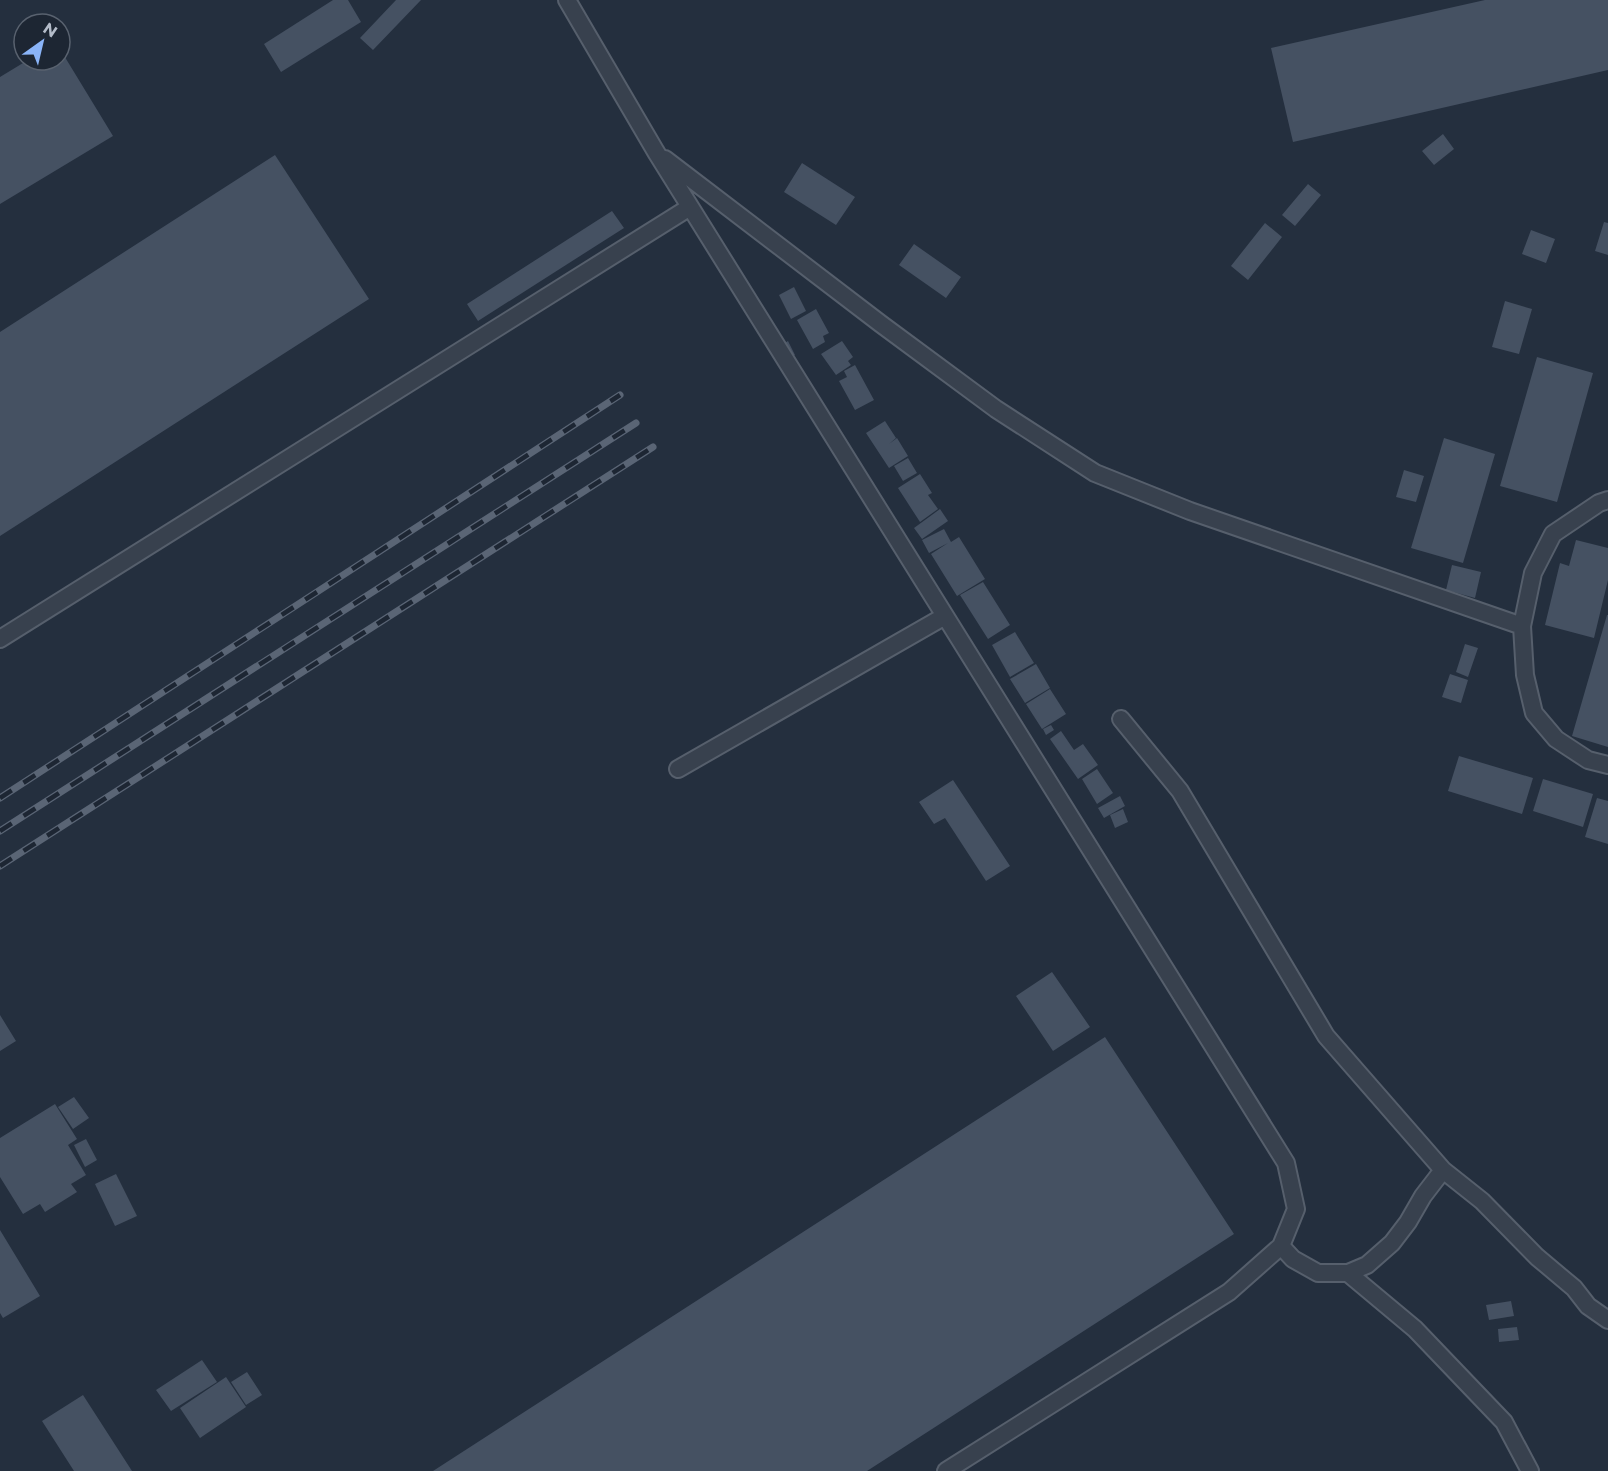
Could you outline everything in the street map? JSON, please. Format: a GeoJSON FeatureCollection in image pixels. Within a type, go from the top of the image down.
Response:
{"type":"FeatureCollection","features":[{"type":"Feature","properties":{"kind":"lane"},"geometry":{"type":"LineString","coordinates":[[572,2],[656,152],[1287,1163],[1296,1209],[1281,1246],[1229,1292],[946,1471]]}},
{"type":"Feature","properties":{"kind":"lane"},"geometry":{"type":"LineString","coordinates":[[656,152],[996,409],[1095,473],[1190,511],[1522,626]]}},
{"type":"Feature","properties":{"kind":"lane"},"geometry":{"type":"LineString","coordinates":[[0,639],[690,207]]}},
{"type":"Feature","properties":{"kind":"lane"},"geometry":{"type":"LineString","coordinates":[[1608,500],[1599,503],[1553,534],[1533,573],[1522,626],[1525,675],[1534,713],[1556,738],[1588,760],[1608,765]]}},
{"type":"Feature","properties":{"kind":"lane"},"geometry":{"type":"LineString","coordinates":[[678,769],[945,616]]}},
{"type":"Feature","properties":{"kind":"lane"},"geometry":{"type":"LineString","coordinates":[[1122,719],[1180,791],[1326,1036],[1443,1170],[1482,1201],[1537,1257],[1574,1288],[1588,1306],[1608,1320]]}},
{"type":"Feature","properties":{"kind":"lane"},"geometry":{"type":"LineString","coordinates":[[1281,1246],[1293,1259],[1318,1273],[1348,1273],[1367,1265],[1392,1243],[1443,1170]]}},
{"type":"Feature","properties":{"kind":"lane"},"geometry":{"type":"LineString","coordinates":[[1348,1273],[1415,1329],[1504,1422],[1530,1471]]}},
{"type":"Feature","properties":{"kind":"lane"},"geometry":{"type":"LineString","coordinates":[[1588,1306],[1608,1307]]}},
{"type":"Feature","properties":{"kind":"building"},"geometry":{"type":"Polygon","coordinates":[[[333,0],[348,0],[361,22],[281,72],[264,44],[333,0]]]}},
{"type":"Feature","properties":{"kind":"building"},"geometry":{"type":"Polygon","coordinates":[[[396,0],[421,0],[373,50],[360,38],[396,0]]]}},
{"type":"Feature","properties":{"kind":"building"},"geometry":{"type":"Polygon","coordinates":[[[1485,0],[1608,0],[1608,70],[1293,142],[1271,48],[1485,0]]]}},
{"type":"Feature","properties":{"kind":"building"},"geometry":{"type":"Polygon","coordinates":[[[72,69],[113,136],[0,204],[0,77],[12,70],[12,72],[72,72],[72,69]]]}},
{"type":"Feature","properties":{"kind":"building"},"geometry":{"type":"Polygon","coordinates":[[[1443,134],[1454,149],[1434,165],[1422,151],[1443,134]]]}},
{"type":"Feature","properties":{"kind":"building"},"geometry":{"type":"Polygon","coordinates":[[[275,155],[369,299],[0,536],[0,332],[275,155]]]}},
{"type":"Feature","properties":{"kind":"building"},"geometry":{"type":"Polygon","coordinates":[[[802,163],[855,197],[836,225],[784,192],[802,163]]]}},
{"type":"Feature","properties":{"kind":"building"},"geometry":{"type":"Polygon","coordinates":[[[1308,184],[1321,195],[1295,226],[1282,215],[1308,184]]]}},
{"type":"Feature","properties":{"kind":"building"},"geometry":{"type":"Polygon","coordinates":[[[612,211],[624,228],[478,321],[467,304],[612,211]]]}},
{"type":"Feature","properties":{"kind":"building"},"geometry":{"type":"Polygon","coordinates":[[[1604,222],[1608,223],[1608,255],[1595,251],[1604,222]]]}},
{"type":"Feature","properties":{"kind":"building"},"geometry":{"type":"Polygon","coordinates":[[[1265,223],[1282,237],[1248,280],[1231,266],[1265,223]]]}},
{"type":"Feature","properties":{"kind":"building"},"geometry":{"type":"Polygon","coordinates":[[[1531,230],[1555,239],[1546,263],[1522,254],[1531,230]]]}},
{"type":"Feature","properties":{"kind":"building"},"geometry":{"type":"Polygon","coordinates":[[[914,244],[961,277],[946,298],[899,265],[914,244]]]}},
{"type":"Feature","properties":{"kind":"building"},"geometry":{"type":"Polygon","coordinates":[[[794,287],[806,311],[791,319],[779,295],[794,287]]]}},
{"type":"Feature","properties":{"kind":"building"},"geometry":{"type":"Polygon","coordinates":[[[1505,301],[1532,309],[1519,354],[1492,347],[1505,301]]]}},
{"type":"Feature","properties":{"kind":"building"},"geometry":{"type":"Polygon","coordinates":[[[816,309],[829,333],[823,336],[825,342],[813,349],[797,320],[816,309]]]}},
{"type":"Feature","properties":{"kind":"building"},"geometry":{"type":"Polygon","coordinates":[[[788,341],[795,355],[790,357],[783,344],[788,341]]]}},
{"type":"Feature","properties":{"kind":"building"},"geometry":{"type":"Polygon","coordinates":[[[842,341],[853,357],[848,361],[851,365],[836,375],[821,354],[842,341]]]}},
{"type":"Feature","properties":{"kind":"building"},"geometry":{"type":"Polygon","coordinates":[[[1537,357],[1593,373],[1557,502],[1500,486],[1537,357]]]}},
{"type":"Feature","properties":{"kind":"building"},"geometry":{"type":"Polygon","coordinates":[[[855,365],[874,400],[855,410],[839,381],[847,377],[844,371],[855,365]]]}},
{"type":"Feature","properties":{"kind":"building"},"geometry":{"type":"Polygon","coordinates":[[[885,421],[896,438],[889,444],[897,438],[908,456],[889,468],[866,433],[885,421]]]}},
{"type":"Feature","properties":{"kind":"building"},"geometry":{"type":"Polygon","coordinates":[[[1444,438],[1495,454],[1463,563],[1411,548],[1444,438]]]}},
{"type":"Feature","properties":{"kind":"building"},"geometry":{"type":"Polygon","coordinates":[[[908,458],[917,473],[903,481],[894,466],[908,458]]]}},
{"type":"Feature","properties":{"kind":"building"},"geometry":{"type":"Polygon","coordinates":[[[1404,470],[1424,476],[1416,502],[1396,497],[1404,470]]]}},
{"type":"Feature","properties":{"kind":"building"},"geometry":{"type":"Polygon","coordinates":[[[920,474],[932,493],[928,495],[938,509],[920,522],[898,488],[920,474]]]}},
{"type":"Feature","properties":{"kind":"building"},"geometry":{"type":"Polygon","coordinates":[[[940,509],[948,521],[922,539],[914,528],[940,509]]]}},
{"type":"Feature","properties":{"kind":"building"},"geometry":{"type":"Polygon","coordinates":[[[944,529],[951,542],[959,537],[985,579],[957,596],[931,554],[948,543],[929,553],[922,540],[944,529]]]}},
{"type":"Feature","properties":{"kind":"building"},"geometry":{"type":"Polygon","coordinates":[[[1576,540],[1608,548],[1608,580],[1594,638],[1545,625],[1560,563],[1569,566],[1576,540]]]}},
{"type":"Feature","properties":{"kind":"building"},"geometry":{"type":"Polygon","coordinates":[[[1452,565],[1481,572],[1475,598],[1446,590],[1452,565]]]}},
{"type":"Feature","properties":{"kind":"building"},"geometry":{"type":"Polygon","coordinates":[[[983,582],[1010,625],[988,639],[960,595],[983,582]]]}},
{"type":"Feature","properties":{"kind":"building"},"geometry":{"type":"Polygon","coordinates":[[[1608,615],[1608,747],[1572,736],[1608,615]]]}},
{"type":"Feature","properties":{"kind":"building"},"geometry":{"type":"Polygon","coordinates":[[[1015,632],[1034,663],[1010,677],[992,645],[1015,632]]]}},
{"type":"Feature","properties":{"kind":"building"},"geometry":{"type":"Polygon","coordinates":[[[1465,644],[1478,648],[1468,677],[1456,672],[1465,644]]]}},
{"type":"Feature","properties":{"kind":"building"},"geometry":{"type":"Polygon","coordinates":[[[1036,664],[1050,688],[1025,703],[1010,679],[1036,664]]]}},
{"type":"Feature","properties":{"kind":"building"},"geometry":{"type":"Polygon","coordinates":[[[1450,674],[1468,680],[1461,703],[1442,697],[1450,674]]]}},
{"type":"Feature","properties":{"kind":"building"},"geometry":{"type":"Polygon","coordinates":[[[1050,689],[1066,714],[1042,729],[1026,704],[1050,689]]]}},
{"type":"Feature","properties":{"kind":"building"},"geometry":{"type":"Polygon","coordinates":[[[1051,725],[1054,730],[1046,735],[1043,729],[1051,725]]]}},
{"type":"Feature","properties":{"kind":"building"},"geometry":{"type":"Polygon","coordinates":[[[1061,731],[1074,750],[1083,744],[1098,765],[1078,779],[1050,739],[1061,731]]]}},
{"type":"Feature","properties":{"kind":"building"},"geometry":{"type":"Polygon","coordinates":[[[1459,756],[1533,778],[1522,814],[1448,791],[1459,756]]]}},
{"type":"Feature","properties":{"kind":"building"},"geometry":{"type":"Polygon","coordinates":[[[1097,769],[1113,793],[1097,804],[1082,779],[1097,769]]]}},
{"type":"Feature","properties":{"kind":"building"},"geometry":{"type":"Polygon","coordinates":[[[1543,779],[1593,794],[1583,827],[1533,811],[1543,779]]]}},
{"type":"Feature","properties":{"kind":"building"},"geometry":{"type":"Polygon","coordinates":[[[953,780],[1010,866],[986,881],[945,818],[934,824],[919,802],[953,780]]]}},
{"type":"Feature","properties":{"kind":"building"},"geometry":{"type":"Polygon","coordinates":[[[1120,796],[1125,806],[1104,818],[1098,808],[1120,796]]]}},
{"type":"Feature","properties":{"kind":"building"},"geometry":{"type":"Polygon","coordinates":[[[1597,798],[1608,801],[1608,844],[1585,837],[1597,798]]]}},
{"type":"Feature","properties":{"kind":"building"},"geometry":{"type":"Polygon","coordinates":[[[1123,809],[1128,822],[1115,828],[1110,815],[1123,809]]]}},
{"type":"Feature","properties":{"kind":"building"},"geometry":{"type":"Polygon","coordinates":[[[1052,972],[1090,1027],[1053,1051],[1016,996],[1052,972]]]}},
{"type":"Feature","properties":{"kind":"building"},"geometry":{"type":"Polygon","coordinates":[[[0,1015],[16,1041],[0,1051],[0,1015]]]}},
{"type":"Feature","properties":{"kind":"building"},"geometry":{"type":"Polygon","coordinates":[[[1105,1037],[1234,1234],[867,1471],[433,1471],[1105,1037]]]}},
{"type":"Feature","properties":{"kind":"building"},"geometry":{"type":"Polygon","coordinates":[[[74,1097],[89,1118],[73,1129],[58,1107],[74,1097]]]}},
{"type":"Feature","properties":{"kind":"building"},"geometry":{"type":"Polygon","coordinates":[[[55,1104],[77,1139],[68,1145],[86,1175],[71,1184],[77,1192],[45,1212],[40,1204],[23,1214],[0,1177],[0,1138],[55,1104]]]}},
{"type":"Feature","properties":{"kind":"building"},"geometry":{"type":"Polygon","coordinates":[[[86,1139],[97,1160],[85,1167],[74,1145],[86,1139]]]}},
{"type":"Feature","properties":{"kind":"building"},"geometry":{"type":"Polygon","coordinates":[[[116,1174],[137,1216],[115,1226],[95,1184],[116,1174]]]}},
{"type":"Feature","properties":{"kind":"building"},"geometry":{"type":"Polygon","coordinates":[[[0,1230],[40,1296],[3,1318],[0,1313],[0,1230]]]}},
{"type":"Feature","properties":{"kind":"building"},"geometry":{"type":"Polygon","coordinates":[[[1511,1301],[1514,1316],[1489,1320],[1486,1305],[1511,1301]]]}},
{"type":"Feature","properties":{"kind":"building"},"geometry":{"type":"Polygon","coordinates":[[[1517,1327],[1519,1340],[1499,1342],[1498,1329],[1517,1327]]]}},
{"type":"Feature","properties":{"kind":"building"},"geometry":{"type":"Polygon","coordinates":[[[202,1360],[217,1382],[171,1411],[156,1390],[202,1360]]]}},
{"type":"Feature","properties":{"kind":"building"},"geometry":{"type":"Polygon","coordinates":[[[247,1372],[262,1395],[246,1405],[231,1382],[247,1372]]]}},
{"type":"Feature","properties":{"kind":"building"},"geometry":{"type":"Polygon","coordinates":[[[226,1377],[246,1407],[200,1438],[180,1408],[226,1377]]]}},
{"type":"Feature","properties":{"kind":"building"},"geometry":{"type":"Polygon","coordinates":[[[83,1395],[132,1471],[74,1471],[42,1421],[83,1395]]]}},
{"type":"Feature","properties":{"kind":"railway"},"geometry":{"type":"LineString","coordinates":[[0,798],[620,395]]}},
{"type":"Feature","properties":{"kind":"railway"},"geometry":{"type":"LineString","coordinates":[[0,831],[636,423]]}},
{"type":"Feature","properties":{"kind":"railway"},"geometry":{"type":"LineString","coordinates":[[0,866],[653,447]]}}]}
